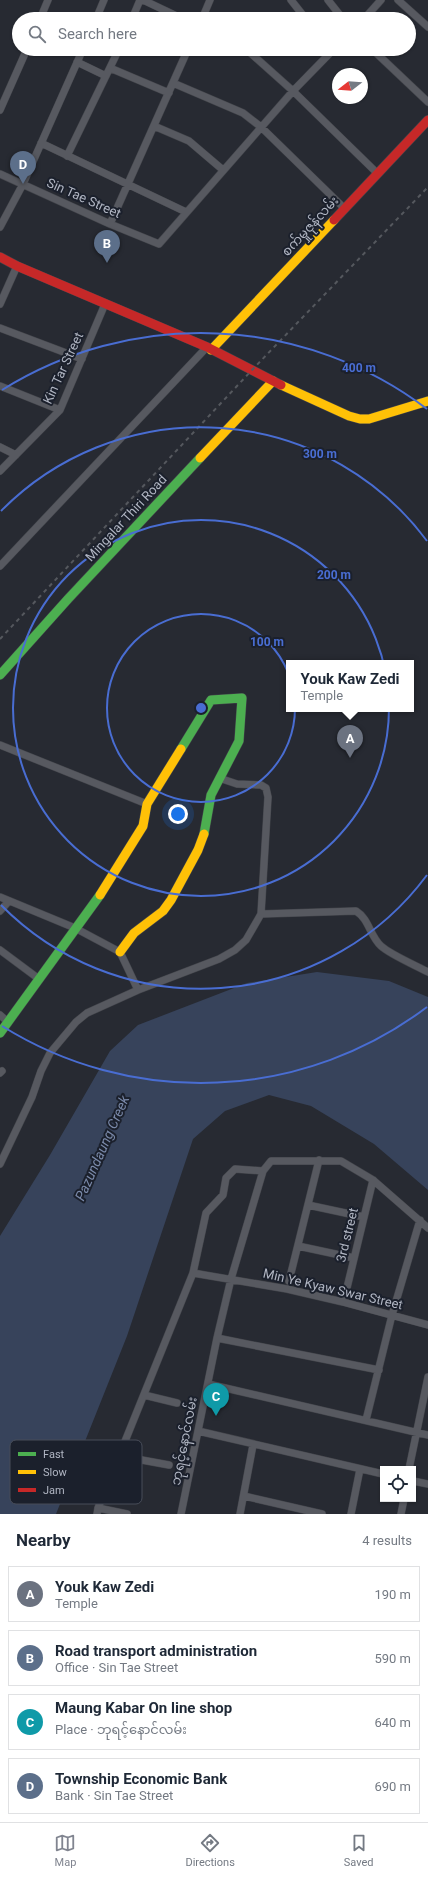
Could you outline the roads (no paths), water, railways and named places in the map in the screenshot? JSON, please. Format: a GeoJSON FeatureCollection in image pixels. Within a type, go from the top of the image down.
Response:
{"type":"FeatureCollection","features":[{"type":"Feature","properties":{"kind":"street"},"geometry":{"type":"LineString","coordinates":[[43,12],[48,0]]}},
{"type":"Feature","properties":{"kind":"street"},"geometry":{"type":"LineString","coordinates":[[99,12],[104,0]]}},
{"type":"Feature","properties":{"kind":"street"},"geometry":{"type":"LineString","coordinates":[[136,12],[142,0],[167,12]]}},
{"type":"Feature","properties":{"kind":"street"},"geometry":{"type":"LineString","coordinates":[[205,12],[210,0]]}},
{"type":"Feature","properties":{"kind":"street"},"geometry":{"type":"LineString","coordinates":[[291,0],[300,12]]}},
{"type":"Feature","properties":{"kind":"street"},"geometry":{"type":"LineString","coordinates":[[328,0],[337,12]]}},
{"type":"Feature","properties":{"kind":"street"},"geometry":{"type":"LineString","coordinates":[[370,12],[381,0]]}},
{"type":"Feature","properties":{"kind":"street"},"geometry":{"type":"LineString","coordinates":[[398,0],[411,12]]}},
{"type":"Feature","properties":{"kind":"street"},"geometry":{"type":"LineString","coordinates":[[416,16],[428,27]]}},
{"type":"Feature","properties":{"kind":"street"},"geometry":{"type":"LineString","coordinates":[[0,110],[24,56]]}},
{"type":"Feature","properties":{"kind":"street"},"geometry":{"type":"LineString","coordinates":[[0,227],[23,184],[80,56]]}},
{"type":"Feature","properties":{"kind":"street"},"geometry":{"type":"LineString","coordinates":[[67,156],[115,56]]}},
{"type":"Feature","properties":{"kind":"street"},"geometry":{"type":"LineString","coordinates":[[110,224],[185,56]]}},
{"type":"Feature","properties":{"kind":"street"},"geometry":{"type":"LineString","coordinates":[[254,56],[293,91],[377,173]]}},
{"type":"Feature","properties":{"kind":"street"},"geometry":{"type":"LineString","coordinates":[[41,143],[186,212],[293,91],[326,56]]}},
{"type":"Feature","properties":{"kind":"street"},"geometry":{"type":"LineString","coordinates":[[379,56],[428,102]]}},
{"type":"Feature","properties":{"kind":"street"},"geometry":{"type":"LineString","coordinates":[[77,62],[106,76]]}},
{"type":"Feature","properties":{"kind":"street"},"geometry":{"type":"LineString","coordinates":[[110,68],[169,93]]}},
{"type":"Feature","properties":{"kind":"street"},"geometry":{"type":"LineString","coordinates":[[173,83],[243,113],[261,127],[344,208]]}},
{"type":"Feature","properties":{"kind":"street","name":"စက်မှုဇုန်လမ်း"},"geometry":{"type":"LineString","coordinates":[[209,348],[428,120]]}},
{"type":"Feature","properties":{"kind":"street"},"geometry":{"type":"LineString","coordinates":[[154,126],[189,141],[223,170]]}},
{"type":"Feature","properties":{"kind":"street","name":"Sin Tae Street"},"geometry":{"type":"LineString","coordinates":[[0,174],[110,224],[159,244],[186,212]]}},
{"type":"Feature","properties":{"kind":"street"},"geometry":{"type":"LineString","coordinates":[[0,257],[17,266],[209,348],[273,381],[349,416],[360,419],[369,419],[428,401]]}},
{"type":"Feature","properties":{"kind":"street"},"geometry":{"type":"LineString","coordinates":[[0,304],[17,266]]}},
{"type":"Feature","properties":{"kind":"street","name":"Kin Tar Street"},"geometry":{"type":"LineString","coordinates":[[0,471],[60,410],[105,304]]}},
{"type":"Feature","properties":{"kind":"street"},"geometry":{"type":"LineString","coordinates":[[0,328],[82,359]]}},
{"type":"Feature","properties":{"kind":"street"},"geometry":{"type":"LineString","coordinates":[[0,566],[209,348]]}},
{"type":"Feature","properties":{"kind":"street","name":"Mingalar Thiri Road"},"geometry":{"type":"LineString","coordinates":[[0,675],[68,599],[273,381]]}},
{"type":"Feature","properties":{"kind":"street"},"geometry":{"type":"LineString","coordinates":[[0,386],[60,410]]}},
{"type":"Feature","properties":{"kind":"street"},"geometry":{"type":"LineString","coordinates":[[0,447],[16,454]]}},
{"type":"Feature","properties":{"kind":"street"},"geometry":{"type":"LineString","coordinates":[[0,1033],[75,928],[102,893],[143,826],[147,804],[212,700],[242,698],[239,741],[211,795],[204,836],[171,900],[163,911],[134,933],[120,952]]}},
{"type":"Feature","properties":{"kind":"street"},"geometry":{"type":"LineString","coordinates":[[0,744],[147,804]]}},
{"type":"Feature","properties":{"kind":"street"},"geometry":{"type":"LineString","coordinates":[[0,1164],[32,1097],[41,1071],[50,1053],[76,1022],[87,1013],[235,950],[246,940],[261,914],[268,797],[266,788],[261,785],[237,784],[219,778]]}},
{"type":"Feature","properties":{"kind":"street"},"geometry":{"type":"LineString","coordinates":[[0,898],[75,928],[120,952],[138,990]]}},
{"type":"Feature","properties":{"kind":"street"},"geometry":{"type":"LineString","coordinates":[[0,910],[9,901]]}},
{"type":"Feature","properties":{"kind":"street"},"geometry":{"type":"LineString","coordinates":[[261,914],[356,911],[363,915],[376,940],[382,947],[428,972]]}},
{"type":"Feature","properties":{"kind":"street"},"geometry":{"type":"LineString","coordinates":[[0,950],[39,979]]}},
{"type":"Feature","properties":{"kind":"street"},"geometry":{"type":"LineString","coordinates":[[0,1015],[8,1022]]}},
{"type":"Feature","properties":{"kind":"street"},"geometry":{"type":"LineString","coordinates":[[290,1281],[319,1160]]}},
{"type":"Feature","properties":{"kind":"street"},"geometry":{"type":"LineString","coordinates":[[126,1440],[193,1274],[206,1212],[223,1195],[226,1178],[237,1169],[263,1171],[271,1162],[319,1160],[341,1161],[373,1180],[428,1228]]}},
{"type":"Feature","properties":{"kind":"street","name":"ဘုရင့်နောင်လမ်း"},"geometry":{"type":"LineString","coordinates":[[181,1514],[217,1338],[231,1279],[263,1171]]}},
{"type":"Feature","properties":{"kind":"street","name":"3rd street"},"geometry":{"type":"LineString","coordinates":[[345,1296],[373,1180]]}},
{"type":"Feature","properties":{"kind":"street"},"geometry":{"type":"LineString","coordinates":[[308,1205],[364,1217]]}},
{"type":"Feature","properties":{"kind":"street"},"geometry":{"type":"LineString","coordinates":[[366,1420],[392,1315],[420,1220]]}},
{"type":"Feature","properties":{"kind":"street"},"geometry":{"type":"LineString","coordinates":[[298,1246],[354,1258]]}},
{"type":"Feature","properties":{"kind":"street","name":"Min Ye Kyaw Swar Street"},"geometry":{"type":"LineString","coordinates":[[193,1274],[287,1289],[428,1325]]}},
{"type":"Feature","properties":{"kind":"street"},"geometry":{"type":"LineString","coordinates":[[217,1338],[379,1370]]}},
{"type":"Feature","properties":{"kind":"street"},"geometry":{"type":"LineString","coordinates":[[410,1466],[428,1377]]}},
{"type":"Feature","properties":{"kind":"street"},"geometry":{"type":"LineString","coordinates":[[208,1384],[428,1435]]}},
{"type":"Feature","properties":{"kind":"street"},"geometry":{"type":"LineString","coordinates":[[144,1395],[177,1402]]}},
{"type":"Feature","properties":{"kind":"street"},"geometry":{"type":"LineString","coordinates":[[198,1431],[380,1473]]}},
{"type":"Feature","properties":{"kind":"street"},"geometry":{"type":"LineString","coordinates":[[240,1514],[253,1445]]}},
{"type":"Feature","properties":{"kind":"street"},"geometry":{"type":"LineString","coordinates":[[142,1460],[169,1465]]}},
{"type":"Feature","properties":{"kind":"street"},"geometry":{"type":"LineString","coordinates":[[351,1514],[360,1469]]}},
{"type":"Feature","properties":{"kind":"street"},"geometry":{"type":"LineString","coordinates":[[416,1482],[428,1484]]}},
{"type":"Feature","properties":{"kind":"street"},"geometry":{"type":"LineString","coordinates":[[244,1496],[322,1514]]}},
{"type":"Feature","properties":{"kind":"street"},"geometry":{"type":"LineString","coordinates":[[401,1514],[403,1502]]}},
{"type":"Feature","properties":{"kind":"street"},"geometry":{"type":"LineString","coordinates":[[97,1511],[127,1514]]}},
{"type":"Feature","properties":{"kind":"water","name":"Pazundaung Creek"},"geometry":{"type":"Polygon","coordinates":[[[317,972],[389,981],[428,997],[428,1190],[374,1144],[311,1106],[269,1095],[225,1111],[193,1139],[127,1336],[86,1440],[10,1440],[10,1504],[60,1504],[56,1514],[0,1514],[0,1236],[50,1155],[110,1051],[138,1025],[247,983],[317,972]]]}},
{"type":"Feature","properties":{"kind":"railway"},"geometry":{"type":"LineString","coordinates":[[0,639],[252,370],[428,187]]}},
{"type":"Feature","properties":{"kind":"place","name":"Township Economic Bank"},"geometry":{"type":"Point","coordinates":[23,184]}},
{"type":"Feature","properties":{"kind":"place","name":"Road transport administration"},"geometry":{"type":"Point","coordinates":[107,263]}},
{"type":"Feature","properties":{"kind":"place","name":"Youk Kaw Zedi"},"geometry":{"type":"Point","coordinates":[350,758]}},
{"type":"Feature","properties":{"kind":"place","name":"Maung Kabar On line shop"},"geometry":{"type":"Point","coordinates":[216,1416]}}]}
